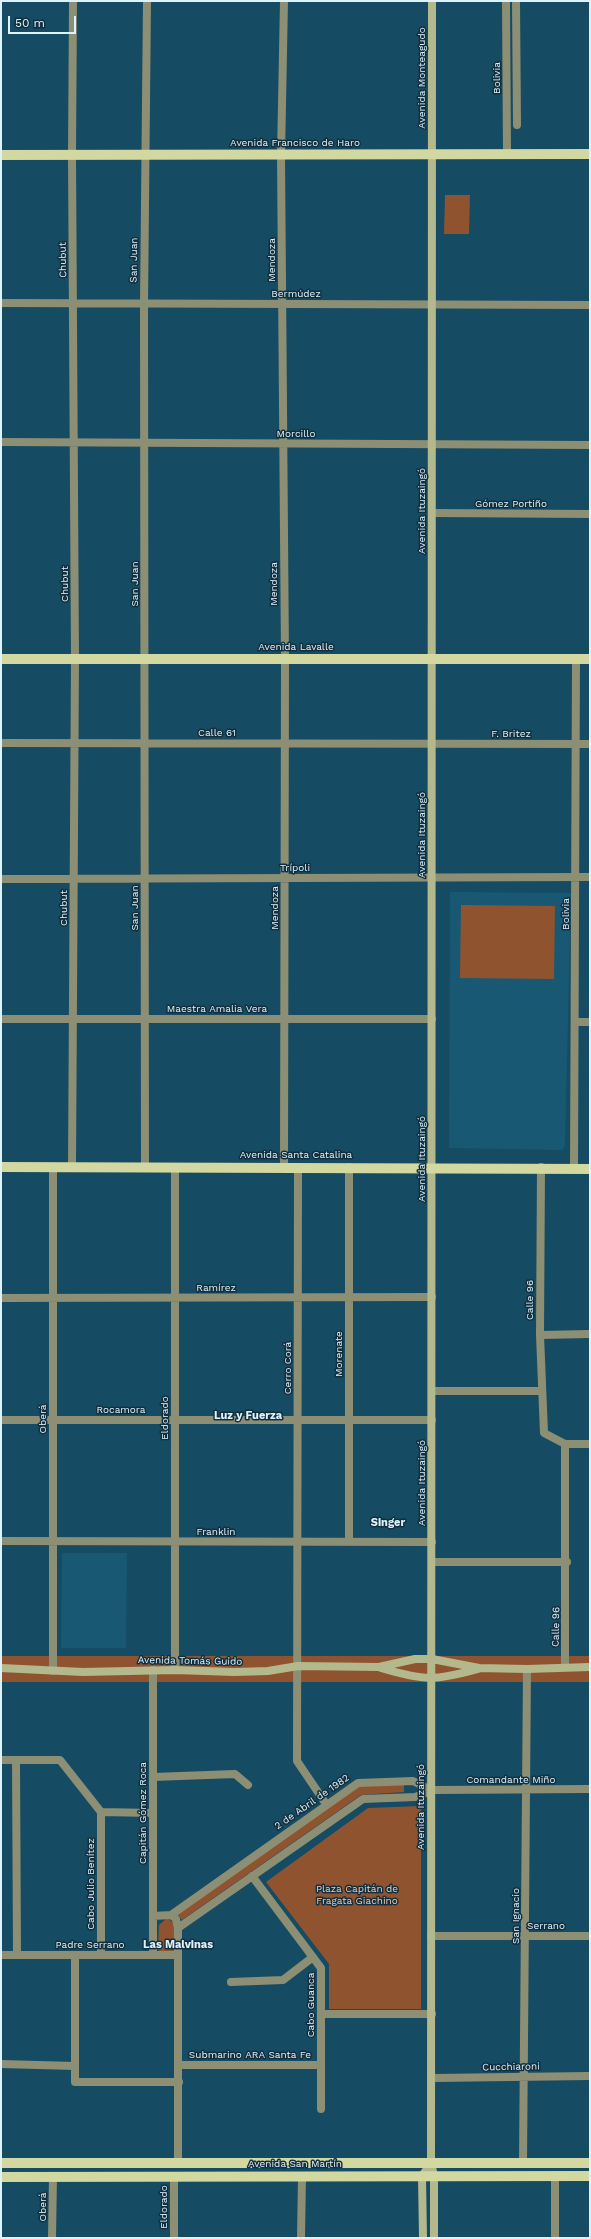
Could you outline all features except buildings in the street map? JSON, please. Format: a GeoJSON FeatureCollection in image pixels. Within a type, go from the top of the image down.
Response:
{"type":"FeatureCollection","features":[{"type":"Feature","properties":{"kind":"main road","name":"Avenida Monteagudo"},"geometry":{"type":"LineString","coordinates":[[432,1],[432,155]]}},
{"type":"Feature","properties":{"kind":"main road","name":"Avenida Francisco de Haro"},"geometry":{"type":"LineString","coordinates":[[1,155],[281,156],[590,154]]}},
{"type":"Feature","properties":{"kind":"main road","name":"Avenida Ituzaingó"},"geometry":{"type":"LineString","coordinates":[[432,155],[431,2163],[434,2176],[434,2238]]}},
{"type":"Feature","properties":{"kind":"main road","name":"Avenida Lavalle"},"geometry":{"type":"LineString","coordinates":[[1,659],[590,659]]}},
{"type":"Feature","properties":{"kind":"main road","name":"Avenida Santa Catalina"},"geometry":{"type":"LineString","coordinates":[[1,1167],[541,1167],[590,1169]]}},
{"type":"Feature","properties":{"kind":"main road","name":"Avenida Tomás Guido"},"geometry":{"type":"LineString","coordinates":[[1,1668],[53,1671],[175,1670],[234,1672],[268,1671],[298,1666],[379,1667],[415,1659],[432,1659],[479,1668],[527,1669],[590,1667]]}},
{"type":"Feature","properties":{"kind":"main road","name":"Avenida Tomás Guido"},"geometry":{"type":"LineString","coordinates":[[379,1667],[412,1677],[431,1679],[444,1678],[479,1668]]}},
{"type":"Feature","properties":{"kind":"main road","name":"Avenida San Martín"},"geometry":{"type":"LineString","coordinates":[[1,2163],[590,2163]]}},
{"type":"Feature","properties":{"kind":"main road"},"geometry":{"type":"LineString","coordinates":[[423,2238],[422,2176],[431,2163]]}},
{"type":"Feature","properties":{"kind":"main road","name":"Avenida San Martín"},"geometry":{"type":"LineString","coordinates":[[1,2177],[590,2176]]}},
{"type":"Feature","properties":{"kind":"street","name":"Chubut"},"geometry":{"type":"LineString","coordinates":[[72,1167],[75,743],[75,444],[72,155],[73,1]]}},
{"type":"Feature","properties":{"kind":"street","name":"San Juan"},"geometry":{"type":"LineString","coordinates":[[144,1167],[144,304],[147,1]]}},
{"type":"Feature","properties":{"kind":"street","name":"Mendoza"},"geometry":{"type":"LineString","coordinates":[[284,1],[281,156],[285,659],[284,1167]]}},
{"type":"Feature","properties":{"kind":"street","name":"Bolivia"},"geometry":{"type":"LineString","coordinates":[[506,1],[507,154]]}},
{"type":"Feature","properties":{"kind":"street","name":"Bolivia"},"geometry":{"type":"LineString","coordinates":[[516,1],[518,125]]}},
{"type":"Feature","properties":{"kind":"street","name":"Bermúdez"},"geometry":{"type":"LineString","coordinates":[[1,304],[590,305]]}},
{"type":"Feature","properties":{"kind":"street","name":"Morcillo"},"geometry":{"type":"LineString","coordinates":[[1,442],[75,444],[590,445]]}},
{"type":"Feature","properties":{"kind":"street","name":"Gómez Portiño"},"geometry":{"type":"LineString","coordinates":[[433,513],[590,514]]}},
{"type":"Feature","properties":{"kind":"street","name":"Bolivia"},"geometry":{"type":"LineString","coordinates":[[574,1169],[576,659]]}},
{"type":"Feature","properties":{"kind":"street","name":"Calle 61"},"geometry":{"type":"LineString","coordinates":[[1,743],[432,743]]}},
{"type":"Feature","properties":{"kind":"street","name":"F. Britez"},"geometry":{"type":"LineString","coordinates":[[432,743],[590,744]]}},
{"type":"Feature","properties":{"kind":"street","name":"Trípoli"},"geometry":{"type":"LineString","coordinates":[[1,879],[590,877]]}},
{"type":"Feature","properties":{"kind":"street","name":"Maestra Amalia Vera"},"geometry":{"type":"LineString","coordinates":[[1,1019],[432,1019]]}},
{"type":"Feature","properties":{"kind":"street"},"geometry":{"type":"LineString","coordinates":[[575,1022],[590,1022]]}},
{"type":"Feature","properties":{"kind":"street","name":"Oberá"},"geometry":{"type":"LineString","coordinates":[[53,1167],[51,1297],[53,1420],[53,1671]]}},
{"type":"Feature","properties":{"kind":"street","name":"Eldorado"},"geometry":{"type":"LineString","coordinates":[[175,1167],[175,1670]]}},
{"type":"Feature","properties":{"kind":"street","name":"Cerro Corá"},"geometry":{"type":"LineString","coordinates":[[298,1167],[297,1761],[326,1804]]}},
{"type":"Feature","properties":{"kind":"street","name":"Morenate"},"geometry":{"type":"LineString","coordinates":[[349,1167],[349,1542]]}},
{"type":"Feature","properties":{"kind":"street","name":"Calle 96"},"geometry":{"type":"LineString","coordinates":[[541,1167],[541,1391],[544,1433],[565,1444],[567,1562],[565,1667]]}},
{"type":"Feature","properties":{"kind":"street","name":"Ramírez"},"geometry":{"type":"LineString","coordinates":[[1,1298],[432,1297]]}},
{"type":"Feature","properties":{"kind":"street"},"geometry":{"type":"LineString","coordinates":[[540,1335],[590,1334]]}},
{"type":"Feature","properties":{"kind":"street"},"geometry":{"type":"LineString","coordinates":[[432,1391],[541,1391]]}},
{"type":"Feature","properties":{"kind":"street","name":"Rocamora"},"geometry":{"type":"LineString","coordinates":[[1,1420],[432,1420]]}},
{"type":"Feature","properties":{"kind":"street"},"geometry":{"type":"LineString","coordinates":[[565,1444],[590,1444]]}},
{"type":"Feature","properties":{"kind":"street","name":"Franklin"},"geometry":{"type":"LineString","coordinates":[[1,1541],[432,1542]]}},
{"type":"Feature","properties":{"kind":"street"},"geometry":{"type":"LineString","coordinates":[[432,1562],[567,1562]]}},
{"type":"Feature","properties":{"kind":"street","name":"San Ignacio"},"geometry":{"type":"LineString","coordinates":[[523,2163],[527,1669]]}},
{"type":"Feature","properties":{"kind":"street","name":"Capitán Gómez Roca"},"geometry":{"type":"LineString","coordinates":[[153,1670],[153,1955]]}},
{"type":"Feature","properties":{"kind":"street"},"geometry":{"type":"LineString","coordinates":[[1,1760],[60,1760],[101,1812],[153,1813]]}},
{"type":"Feature","properties":{"kind":"street"},"geometry":{"type":"LineString","coordinates":[[16,1760],[17,1955]]}},
{"type":"Feature","properties":{"kind":"street"},"geometry":{"type":"LineString","coordinates":[[153,1777],[234,1774],[248,1785]]}},
{"type":"Feature","properties":{"kind":"street","name":"2 de Abril de 1982"},"geometry":{"type":"LineString","coordinates":[[174,1917],[326,1804],[358,1783],[413,1781],[431,1790]]}},
{"type":"Feature","properties":{"kind":"street"},"geometry":{"type":"LineString","coordinates":[[178,1928],[363,1799],[415,1797],[431,1790]]}},
{"type":"Feature","properties":{"kind":"street","name":"Comandante Miño"},"geometry":{"type":"LineString","coordinates":[[431,1790],[590,1790]]}},
{"type":"Feature","properties":{"kind":"street","name":"Cabo Julio Benítez"},"geometry":{"type":"LineString","coordinates":[[101,1812],[101,1956]]}},
{"type":"Feature","properties":{"kind":"street","name":"Cabo Guanca"},"geometry":{"type":"LineString","coordinates":[[252,1876],[321,1968],[321,2109]]}},
{"type":"Feature","properties":{"kind":"street"},"geometry":{"type":"LineString","coordinates":[[153,1916],[174,1917],[178,1928],[178,2163]]}},
{"type":"Feature","properties":{"kind":"street","name":"Serrano"},"geometry":{"type":"LineString","coordinates":[[431,1936],[590,1936]]}},
{"type":"Feature","properties":{"kind":"street","name":"Padre Serrano"},"geometry":{"type":"LineString","coordinates":[[1,1956],[178,1955]]}},
{"type":"Feature","properties":{"kind":"street"},"geometry":{"type":"LineString","coordinates":[[75,1956],[75,2082],[179,2082]]}},
{"type":"Feature","properties":{"kind":"street"},"geometry":{"type":"LineString","coordinates":[[232,1982],[283,1980],[313,1957]]}},
{"type":"Feature","properties":{"kind":"street"},"geometry":{"type":"LineString","coordinates":[[321,2014],[432,2014]]}},
{"type":"Feature","properties":{"kind":"street"},"geometry":{"type":"LineString","coordinates":[[1,2064],[75,2066]]}},
{"type":"Feature","properties":{"kind":"street","name":"Submarino ARA Santa Fe"},"geometry":{"type":"LineString","coordinates":[[179,2065],[321,2065]]}},
{"type":"Feature","properties":{"kind":"street","name":"Cucchiaroni"},"geometry":{"type":"LineString","coordinates":[[432,2078],[590,2076]]}},
{"type":"Feature","properties":{"kind":"street","name":"Oberá"},"geometry":{"type":"LineString","coordinates":[[52,2238],[53,2176]]}},
{"type":"Feature","properties":{"kind":"street","name":"Eldorado"},"geometry":{"type":"LineString","coordinates":[[174,2176],[174,2238]]}},
{"type":"Feature","properties":{"kind":"street"},"geometry":{"type":"LineString","coordinates":[[301,2238],[302,2176]]}},
{"type":"Feature","properties":{"kind":"street"},"geometry":{"type":"LineString","coordinates":[[555,2176],[555,2238]]}},
{"type":"Feature","properties":{"kind":"shaded area"},"geometry":{"type":"Polygon","coordinates":[[[450,892],[571,893],[565,1146],[562,1150],[449,1148],[450,892]]]}},
{"type":"Feature","properties":{"kind":"shaded area"},"geometry":{"type":"Polygon","coordinates":[[[62,1553],[127,1553],[126,1648],[61,1648],[62,1553]]]}},
{"type":"Feature","properties":{"kind":"green space"},"geometry":{"type":"Polygon","coordinates":[[[445,195],[470,195],[469,234],[444,234],[445,195]]]}},
{"type":"Feature","properties":{"kind":"green space"},"geometry":{"type":"Polygon","coordinates":[[[461,905],[555,906],[554,979],[460,978],[461,905]]]}},
{"type":"Feature","properties":{"kind":"green space"},"geometry":{"type":"Polygon","coordinates":[[[1,1656],[590,1656],[590,1682],[1,1682],[1,1656]]]}},
{"type":"Feature","properties":{"kind":"green space"},"geometry":{"type":"Polygon","coordinates":[[[404,1784],[404,1792],[361,1795],[182,1920],[177,1914],[358,1786],[404,1784]]]}},
{"type":"Feature","properties":{"kind":"green space","name":"Plaza Capitán de Fragata Giachino"},"geometry":{"type":"Polygon","coordinates":[[[421,1806],[421,2009],[329,2009],[329,1964],[266,1882],[368,1808],[421,1806]]]}},
{"type":"Feature","properties":{"kind":"green space"},"geometry":{"type":"Polygon","coordinates":[[[167,1918],[175,1924],[174,1952],[166,1955],[158,1950],[159,1925],[167,1918]]]}},
{"type":"Feature","properties":{"kind":"district","name":"Luz y Fuerza"},"geometry":{"type":"Point","coordinates":[248,1416]}},
{"type":"Feature","properties":{"kind":"district","name":"Singer"},"geometry":{"type":"Point","coordinates":[388,1523]}},
{"type":"Feature","properties":{"kind":"district","name":"Las Malvinas"},"geometry":{"type":"Point","coordinates":[178,1945]}}]}
